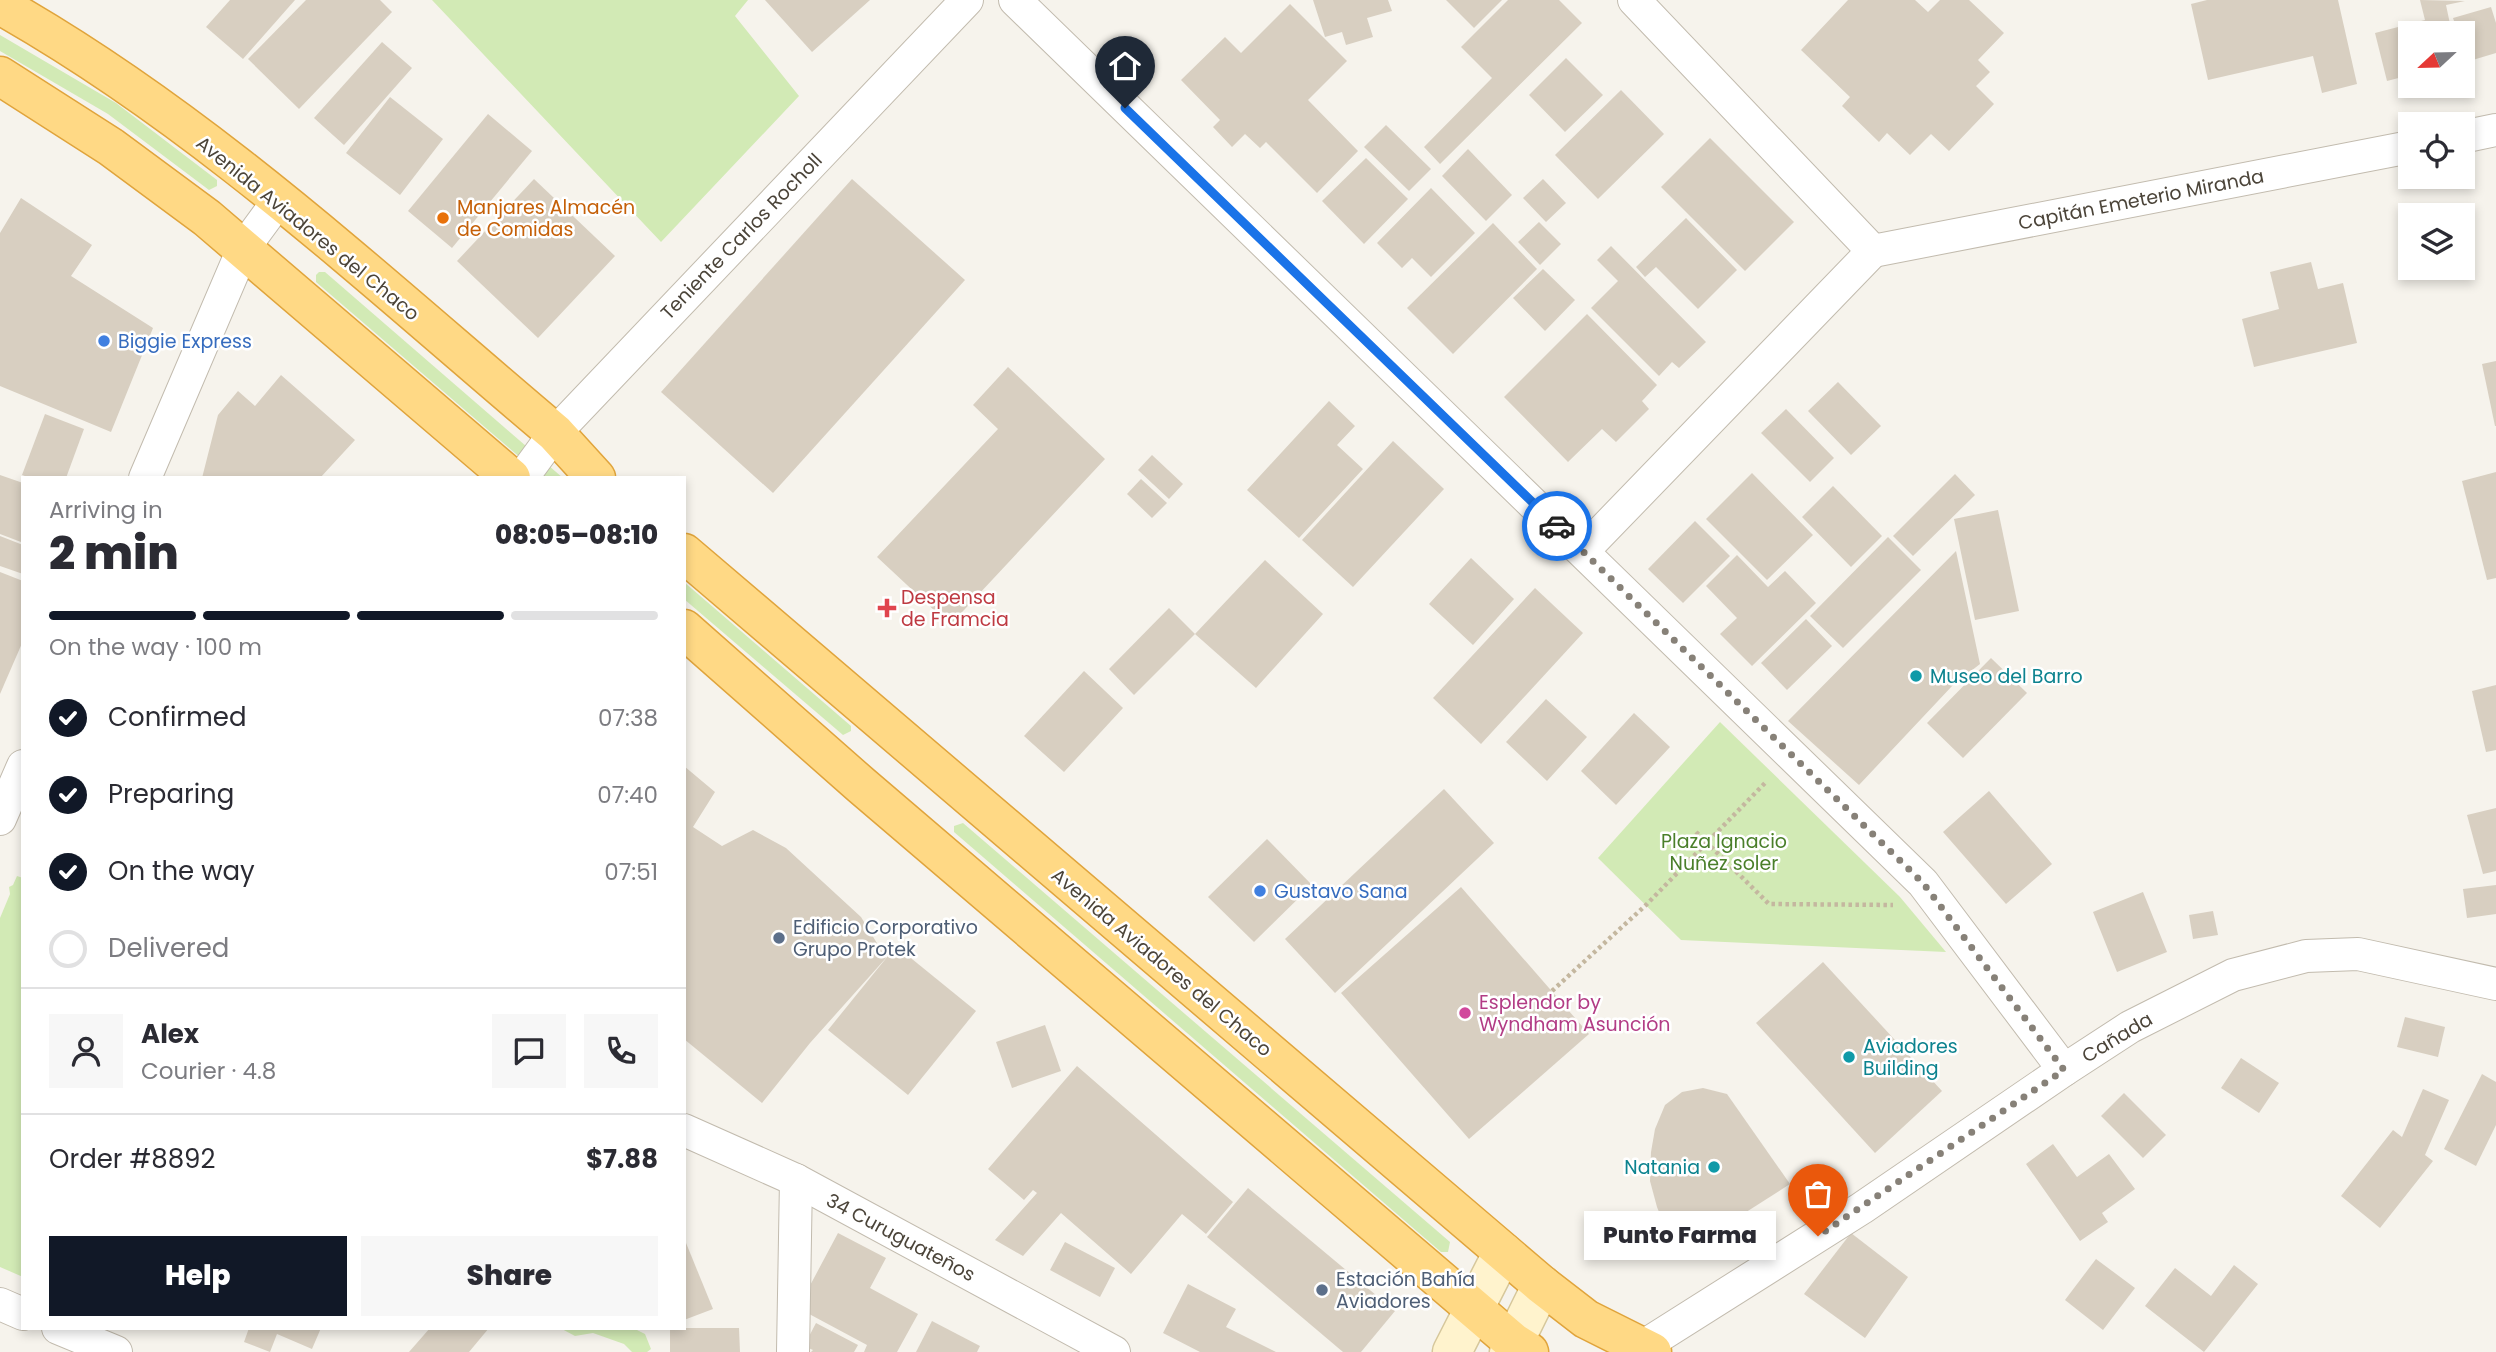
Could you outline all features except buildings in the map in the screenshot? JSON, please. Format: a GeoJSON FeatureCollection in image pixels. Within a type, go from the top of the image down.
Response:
{"type":"FeatureCollection","features":[{"type":"Feature","properties":{"kind":"highway","name":"Avenida Aviadores del Chaco"},"geometry":{"type":"LineString","coordinates":[[0,5],[36,25],[133,90],[279,200],[555,433],[594,476]]}},
{"type":"Feature","properties":{"kind":"highway"},"geometry":{"type":"LineString","coordinates":[[0,76],[111,147],[207,218],[510,476]]}},
{"type":"Feature","properties":{"kind":"highway","name":"Avenida Aviadores del Chaco"},"geometry":{"type":"LineString","coordinates":[[686,555],[1542,1286],[1586,1319],[1647,1350]]}},
{"type":"Feature","properties":{"kind":"highway"},"geometry":{"type":"LineString","coordinates":[[686,631],[861,785],[1473,1307],[1517,1349]]}},
{"type":"Feature","properties":{"kind":"highway"},"geometry":{"type":"LineString","coordinates":[[861,785],[902,740]]}},
{"type":"Feature","properties":{"kind":"main road"},"geometry":{"type":"LineString","coordinates":[[1452,1352],[1503,1252]]}},
{"type":"Feature","properties":{"kind":"main road"},"geometry":{"type":"LineString","coordinates":[[1517,1349],[1542,1286]]}},
{"type":"Feature","properties":{"kind":"street","name":"Teniente Carlos Rocholl"},"geometry":{"type":"LineString","coordinates":[[523,476],[555,433],[967,0]]}},
{"type":"Feature","properties":{"kind":"street"},"geometry":{"type":"LineString","coordinates":[[1015,0],[1923,883],[2064,1070]]}},
{"type":"Feature","properties":{"kind":"street"},"geometry":{"type":"LineString","coordinates":[[1583,551],[1873,251],[1634,0]]}},
{"type":"Feature","properties":{"kind":"street"},"geometry":{"type":"LineString","coordinates":[[2475,134],[2496,130]]}},
{"type":"Feature","properties":{"kind":"street","name":"Capitán Emeterio Miranda"},"geometry":{"type":"LineString","coordinates":[[1873,251],[2398,149]]}},
{"type":"Feature","properties":{"kind":"street"},"geometry":{"type":"LineString","coordinates":[[146,476],[243,249],[279,200]]}},
{"type":"Feature","properties":{"kind":"street"},"geometry":{"type":"LineString","coordinates":[[21,771],[0,820],[21,830]]}},
{"type":"Feature","properties":{"kind":"street","name":"Cañada"},"geometry":{"type":"LineString","coordinates":[[1647,1350],[2130,1027],[2233,975],[2306,956],[2358,954],[2496,984]]}},
{"type":"Feature","properties":{"kind":"street","name":"34 Curuguateños"},"geometry":{"type":"LineString","coordinates":[[686,1131],[796,1180],[1114,1352]]}},
{"type":"Feature","properties":{"kind":"street"},"geometry":{"type":"LineString","coordinates":[[793,1352],[796,1180]]}},
{"type":"Feature","properties":{"kind":"street"},"geometry":{"type":"LineString","coordinates":[[0,1304],[21,1313]]}},
{"type":"Feature","properties":{"kind":"street"},"geometry":{"type":"LineString","coordinates":[[63,1330],[116,1352]]}},
{"type":"Feature","properties":{"kind":"path"},"geometry":{"type":"LineString","coordinates":[[1552,991],[1646,905],[1767,781]]}},
{"type":"Feature","properties":{"kind":"path"},"geometry":{"type":"LineString","coordinates":[[1696,832],[1769,904],[1894,905]]}},
{"type":"Feature","properties":{"kind":"green space"},"geometry":{"type":"Polygon","coordinates":[[[432,0],[748,0],[735,16],[799,96],[661,242],[432,0]]]}},
{"type":"Feature","properties":{"kind":"green space"},"geometry":{"type":"Polygon","coordinates":[[[0,35],[116,103],[217,180],[217,186],[209,190],[108,114],[0,51],[0,35]]]}},
{"type":"Feature","properties":{"kind":"green space"},"geometry":{"type":"Polygon","coordinates":[[[325,272],[561,476],[542,476],[316,282],[316,275],[325,272]]]}},
{"type":"Feature","properties":{"kind":"green space"},"geometry":{"type":"Polygon","coordinates":[[[686,584],[851,726],[851,731],[843,735],[686,601],[686,584]]]}},
{"type":"Feature","properties":{"kind":"green space","name":"Plaza Ignacio Nuñez soler"},"geometry":{"type":"Polygon","coordinates":[[[1720,722],[1900,897],[1946,952],[1681,940],[1598,858],[1720,722]]]}},
{"type":"Feature","properties":{"kind":"green space"},"geometry":{"type":"Polygon","coordinates":[[[963,823],[1450,1242],[1448,1252],[1441,1252],[954,832],[954,826],[963,823]]]}},
{"type":"Feature","properties":{"kind":"green space"},"geometry":{"type":"Polygon","coordinates":[[[17,876],[21,877],[21,1276],[0,1267],[0,918],[10,894],[9,887],[17,876]]]}},
{"type":"Feature","properties":{"kind":"green space"},"geometry":{"type":"Polygon","coordinates":[[[564,1330],[637,1330],[645,1334],[651,1349],[647,1352],[632,1352],[624,1344],[593,1333],[575,1336],[564,1330]]]}},
{"type":"Feature","properties":{"kind":"way so far"},"geometry":{"type":"LineString","coordinates":[[1557,526],[1923,883],[2064,1070],[1818,1236]]}},
{"type":"Feature","properties":{"kind":"place","name":"Manjares Almacén de Comidas"},"geometry":{"type":"Point","coordinates":[443,218]}},
{"type":"Feature","properties":{"kind":"place","name":"Biggie Express"},"geometry":{"type":"Point","coordinates":[104,341]}},
{"type":"Feature","properties":{"kind":"place","name":"Despensa de Framcia"},"geometry":{"type":"Point","coordinates":[887,608]}},
{"type":"Feature","properties":{"kind":"place","name":"Museo del Barro"},"geometry":{"type":"Point","coordinates":[1916,676]}},
{"type":"Feature","properties":{"kind":"place","name":"Gustavo Sana"},"geometry":{"type":"Point","coordinates":[1260,891]}},
{"type":"Feature","properties":{"kind":"place","name":"Edificio Corporativo Grupo Protek"},"geometry":{"type":"Point","coordinates":[779,938]}},
{"type":"Feature","properties":{"kind":"place","name":"Esplendor by Wyndham Asunción"},"geometry":{"type":"Point","coordinates":[1465,1013]}},
{"type":"Feature","properties":{"kind":"place","name":"Aviadores Building"},"geometry":{"type":"Point","coordinates":[1849,1057]}},
{"type":"Feature","properties":{"kind":"place","name":"Natania"},"geometry":{"type":"Point","coordinates":[1714,1167]}},
{"type":"Feature","properties":{"kind":"place","name":"Punto Farma"},"geometry":{"type":"Point","coordinates":[1818,1236]}},
{"type":"Feature","properties":{"kind":"place","name":"Estación Bahía Aviadores"},"geometry":{"type":"Point","coordinates":[1322,1290]}},
{"type":"Feature","properties":{"kind":"route"},"geometry":{"type":"LineString","coordinates":[[1125,108],[1557,526]]}}]}
